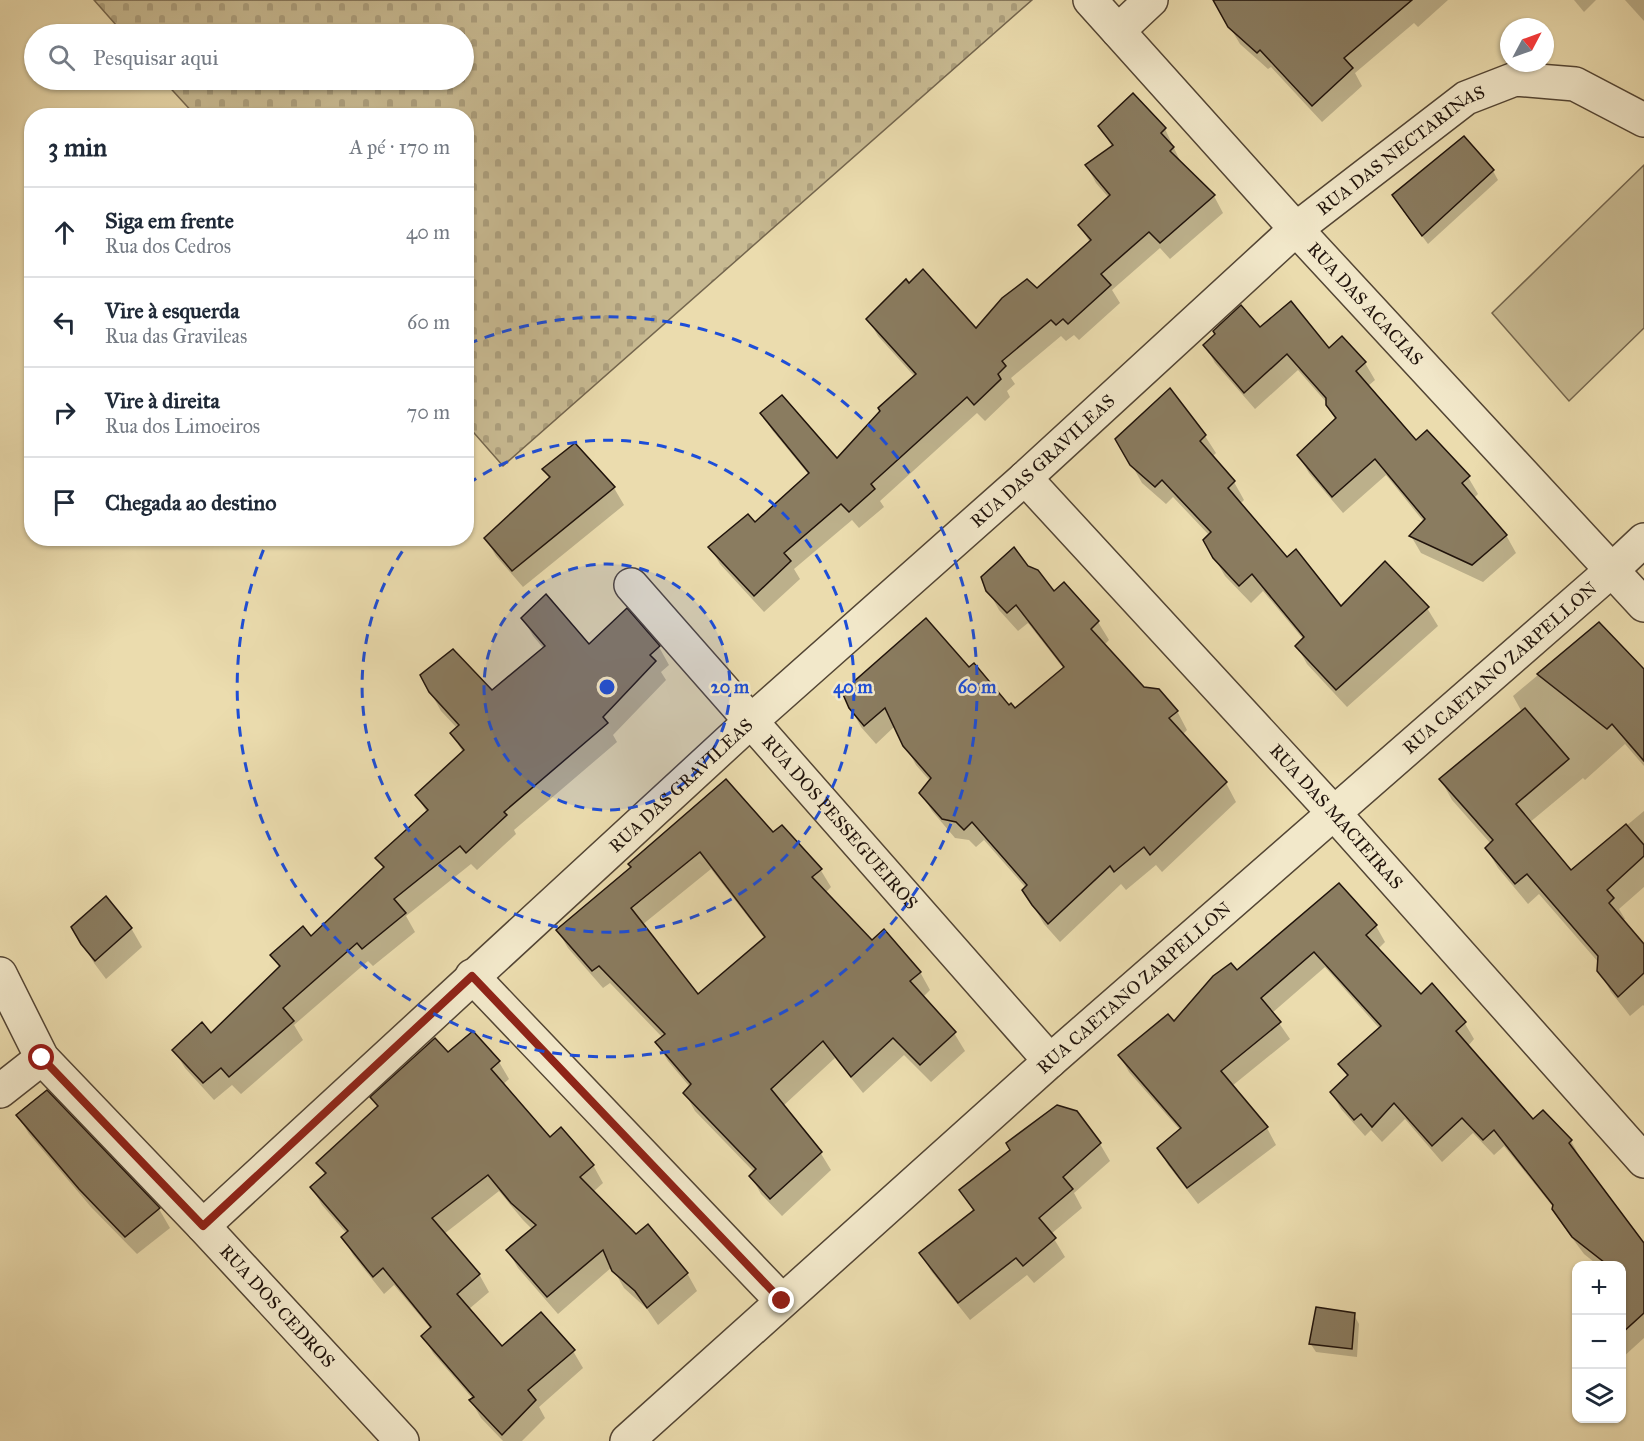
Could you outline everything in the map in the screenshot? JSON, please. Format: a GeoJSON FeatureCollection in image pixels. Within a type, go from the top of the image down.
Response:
{"type":"FeatureCollection","features":[{"type":"Feature","properties":{"kind":"street","name":"RUA DAS ACACIAS"},"geometry":{"type":"LineString","coordinates":[[1090,0],[1296,229],[1644,605]]}},
{"type":"Feature","properties":{"kind":"street"},"geometry":{"type":"LineString","coordinates":[[1118,31],[1151,0]]}},
{"type":"Feature","properties":{"kind":"street","name":"RUA DAS NECTARINAS"},"geometry":{"type":"LineString","coordinates":[[1296,229],[1466,98],[1515,79],[1575,84],[1644,120]]}},
{"type":"Feature","properties":{"kind":"street","name":"RUA DAS GRAVILEAS"},"geometry":{"type":"LineString","coordinates":[[203,1226],[751,721],[1025,478],[1296,229]]}},
{"type":"Feature","properties":{"kind":"street","name":"RUA DAS MACIEIRAS"},"geometry":{"type":"LineString","coordinates":[[1025,478],[1333,812],[1644,1161]]}},
{"type":"Feature","properties":{"kind":"street","name":"RUA CAETANO ZARPELLON"},"geometry":{"type":"LineString","coordinates":[[627,1441],[1050,1061],[1644,540]]}},
{"type":"Feature","properties":{"kind":"street","name":"RUA DOS PESSEGUEIROS"},"geometry":{"type":"LineString","coordinates":[[631,585],[1050,1061]]}},
{"type":"Feature","properties":{"kind":"street","name":"RUA DOS CEDROS"},"geometry":{"type":"LineString","coordinates":[[0,974],[42,1058],[203,1226],[402,1441]]}},
{"type":"Feature","properties":{"kind":"street"},"geometry":{"type":"LineString","coordinates":[[472,976],[782,1301]]}},
{"type":"Feature","properties":{"kind":"street"},"geometry":{"type":"LineString","coordinates":[[0,1091],[42,1058]]}},
{"type":"Feature","properties":{"kind":"green space"},"geometry":{"type":"Polygon","coordinates":[[[94,0],[1032,0],[503,466],[474,433],[474,108],[189,108],[172,90],[474,90],[474,24],[115,24],[94,0]]]}},
{"type":"Feature","properties":{"kind":"green space"},"geometry":{"type":"Polygon","coordinates":[[[1644,165],[1644,328],[1569,401],[1492,313],[1644,165]]]}},
{"type":"Feature","properties":{"kind":"building"},"geometry":{"type":"Polygon","coordinates":[[[1213,0],[1412,0],[1344,58],[1353,68],[1312,106],[1260,50],[1257,53],[1228,27],[1213,0]]]}},
{"type":"Feature","properties":{"kind":"building"},"geometry":{"type":"Polygon","coordinates":[[[1133,93],[1166,128],[1161,133],[1174,147],[1170,151],[1215,195],[1160,243],[1149,232],[1101,274],[1111,285],[1068,324],[1063,319],[1056,325],[1051,320],[1002,361],[1006,366],[998,374],[1001,379],[974,405],[967,397],[871,484],[875,489],[849,512],[841,504],[784,553],[791,561],[754,596],[708,547],[748,514],[755,522],[809,473],[760,413],[782,395],[837,458],[880,411],[878,408],[916,374],[866,319],[906,279],[909,283],[923,269],[976,328],[1002,298],[1027,279],[1037,288],[1091,240],[1078,225],[1110,195],[1085,165],[1113,145],[1098,126],[1133,93]]]}},
{"type":"Feature","properties":{"kind":"building"},"geometry":{"type":"Polygon","coordinates":[[[1464,136],[1494,170],[1422,236],[1392,195],[1464,136]]]}},
{"type":"Feature","properties":{"kind":"building"},"geometry":{"type":"Polygon","coordinates":[[[1291,301],[1329,348],[1342,336],[1366,362],[1356,371],[1416,440],[1427,430],[1470,476],[1462,483],[1507,535],[1472,565],[1409,536],[1425,519],[1375,459],[1332,497],[1297,455],[1336,418],[1326,405],[1326,398],[1287,354],[1244,393],[1203,345],[1215,334],[1213,331],[1241,305],[1260,327],[1291,301]]]}},
{"type":"Feature","properties":{"kind":"building"},"geometry":{"type":"Polygon","coordinates":[[[1170,388],[1206,435],[1200,441],[1235,481],[1228,488],[1287,557],[1296,549],[1341,606],[1385,561],[1429,607],[1336,690],[1295,646],[1304,637],[1252,574],[1239,586],[1213,558],[1203,540],[1211,532],[1162,480],[1155,487],[1130,465],[1115,439],[1170,388]]]}},
{"type":"Feature","properties":{"kind":"building"},"geometry":{"type":"Polygon","coordinates":[[[575,443],[615,487],[512,571],[484,538],[550,477],[542,469],[575,443]]]}},
{"type":"Feature","properties":{"kind":"building"},"geometry":{"type":"Polygon","coordinates":[[[1014,547],[1028,566],[1038,570],[1054,591],[1064,582],[1099,621],[1091,629],[1144,687],[1159,689],[1178,711],[1169,718],[1227,782],[1150,855],[1144,847],[1114,872],[1110,866],[1048,924],[1022,890],[1027,885],[972,822],[964,830],[956,822],[942,819],[919,793],[931,778],[903,746],[885,708],[864,726],[849,708],[842,692],[926,618],[969,667],[974,663],[1009,705],[1011,703],[1015,708],[1064,667],[1016,605],[1007,613],[986,591],[981,577],[1014,547]]]}},
{"type":"Feature","properties":{"kind":"building"},"geometry":{"type":"Polygon","coordinates":[[[546,594],[589,644],[627,608],[660,646],[650,655],[656,661],[603,717],[608,723],[504,812],[507,815],[466,853],[460,846],[394,899],[406,913],[362,949],[357,943],[283,1008],[294,1021],[229,1077],[221,1068],[203,1083],[172,1050],[202,1022],[211,1033],[280,966],[270,955],[303,926],[311,936],[384,867],[375,858],[428,810],[415,795],[464,750],[450,733],[459,725],[429,692],[420,675],[453,649],[492,690],[545,646],[521,618],[546,594]]]}},
{"type":"Feature","properties":{"kind":"building"},"geometry":{"type":"Polygon","coordinates":[[[1599,622],[1644,669],[1644,761],[1612,724],[1607,729],[1537,674],[1599,622]]]}},
{"type":"Feature","properties":{"kind":"building"},"geometry":{"type":"Polygon","coordinates":[[[1525,708],[1569,759],[1516,804],[1571,870],[1626,824],[1644,845],[1644,856],[1607,890],[1614,898],[1609,903],[1644,944],[1644,973],[1618,997],[1597,971],[1598,956],[1527,874],[1515,884],[1485,848],[1493,840],[1439,779],[1525,708]]]}},
{"type":"Feature","properties":{"kind":"building"},"geometry":{"type":"Polygon","coordinates":[[[726,779],[773,832],[782,825],[822,869],[812,877],[872,940],[884,929],[921,972],[910,981],[956,1032],[920,1065],[893,1038],[851,1077],[823,1041],[771,1089],[822,1152],[770,1199],[749,1176],[756,1169],[683,1093],[691,1084],[655,1042],[665,1034],[599,966],[592,971],[556,930],[631,867],[628,864],[726,779]],[[700,852],[631,908],[698,994],[765,937],[700,852]]]}},
{"type":"Feature","properties":{"kind":"building"},"geometry":{"type":"Polygon","coordinates":[[[1339,883],[1377,925],[1366,935],[1421,994],[1432,983],[1466,1022],[1456,1031],[1533,1119],[1543,1110],[1572,1140],[1569,1143],[1644,1243],[1644,1313],[1626,1329],[1626,1261],[1603,1261],[1572,1237],[1552,1209],[1553,1205],[1494,1130],[1483,1140],[1462,1118],[1432,1146],[1394,1103],[1372,1127],[1361,1114],[1354,1120],[1330,1092],[1348,1075],[1338,1064],[1381,1026],[1314,952],[1261,998],[1281,1022],[1221,1071],[1268,1127],[1187,1188],[1157,1148],[1181,1128],[1118,1055],[1168,1014],[1174,1021],[1213,976],[1231,963],[1237,970],[1339,883]]]}},
{"type":"Feature","properties":{"kind":"building"},"geometry":{"type":"Polygon","coordinates":[[[106,896],[132,928],[95,961],[71,927],[106,896]]]}},
{"type":"Feature","properties":{"kind":"building"},"geometry":{"type":"Polygon","coordinates":[[[473,1031],[500,1061],[491,1069],[550,1137],[561,1127],[594,1165],[580,1177],[636,1234],[648,1224],[688,1273],[647,1308],[635,1291],[612,1271],[603,1250],[547,1297],[506,1250],[536,1225],[511,1203],[488,1175],[432,1218],[480,1274],[457,1294],[502,1346],[541,1312],[575,1350],[528,1390],[536,1400],[502,1435],[469,1400],[474,1397],[421,1336],[431,1327],[383,1268],[373,1277],[341,1237],[348,1231],[310,1187],[326,1173],[316,1163],[378,1106],[370,1097],[435,1038],[448,1052],[473,1031]]]}},
{"type":"Feature","properties":{"kind":"building"},"geometry":{"type":"Polygon","coordinates":[[[47,1090],[160,1208],[125,1237],[79,1189],[16,1115],[47,1090]]]}},
{"type":"Feature","properties":{"kind":"building"},"geometry":{"type":"Polygon","coordinates":[[[1057,1105],[1077,1111],[1101,1143],[1063,1177],[1073,1189],[1039,1218],[1056,1238],[1023,1266],[1016,1258],[958,1303],[919,1253],[974,1210],[959,1190],[1010,1150],[1006,1143],[1057,1105]]]}},
{"type":"Feature","properties":{"kind":"building"},"geometry":{"type":"Polygon","coordinates":[[[1316,1307],[1355,1313],[1352,1349],[1309,1344],[1316,1307]]]}},
{"type":"Feature","properties":{"kind":"route"},"geometry":{"type":"LineString","coordinates":[[42,1058],[203,1226],[472,976],[782,1301]]}}]}
